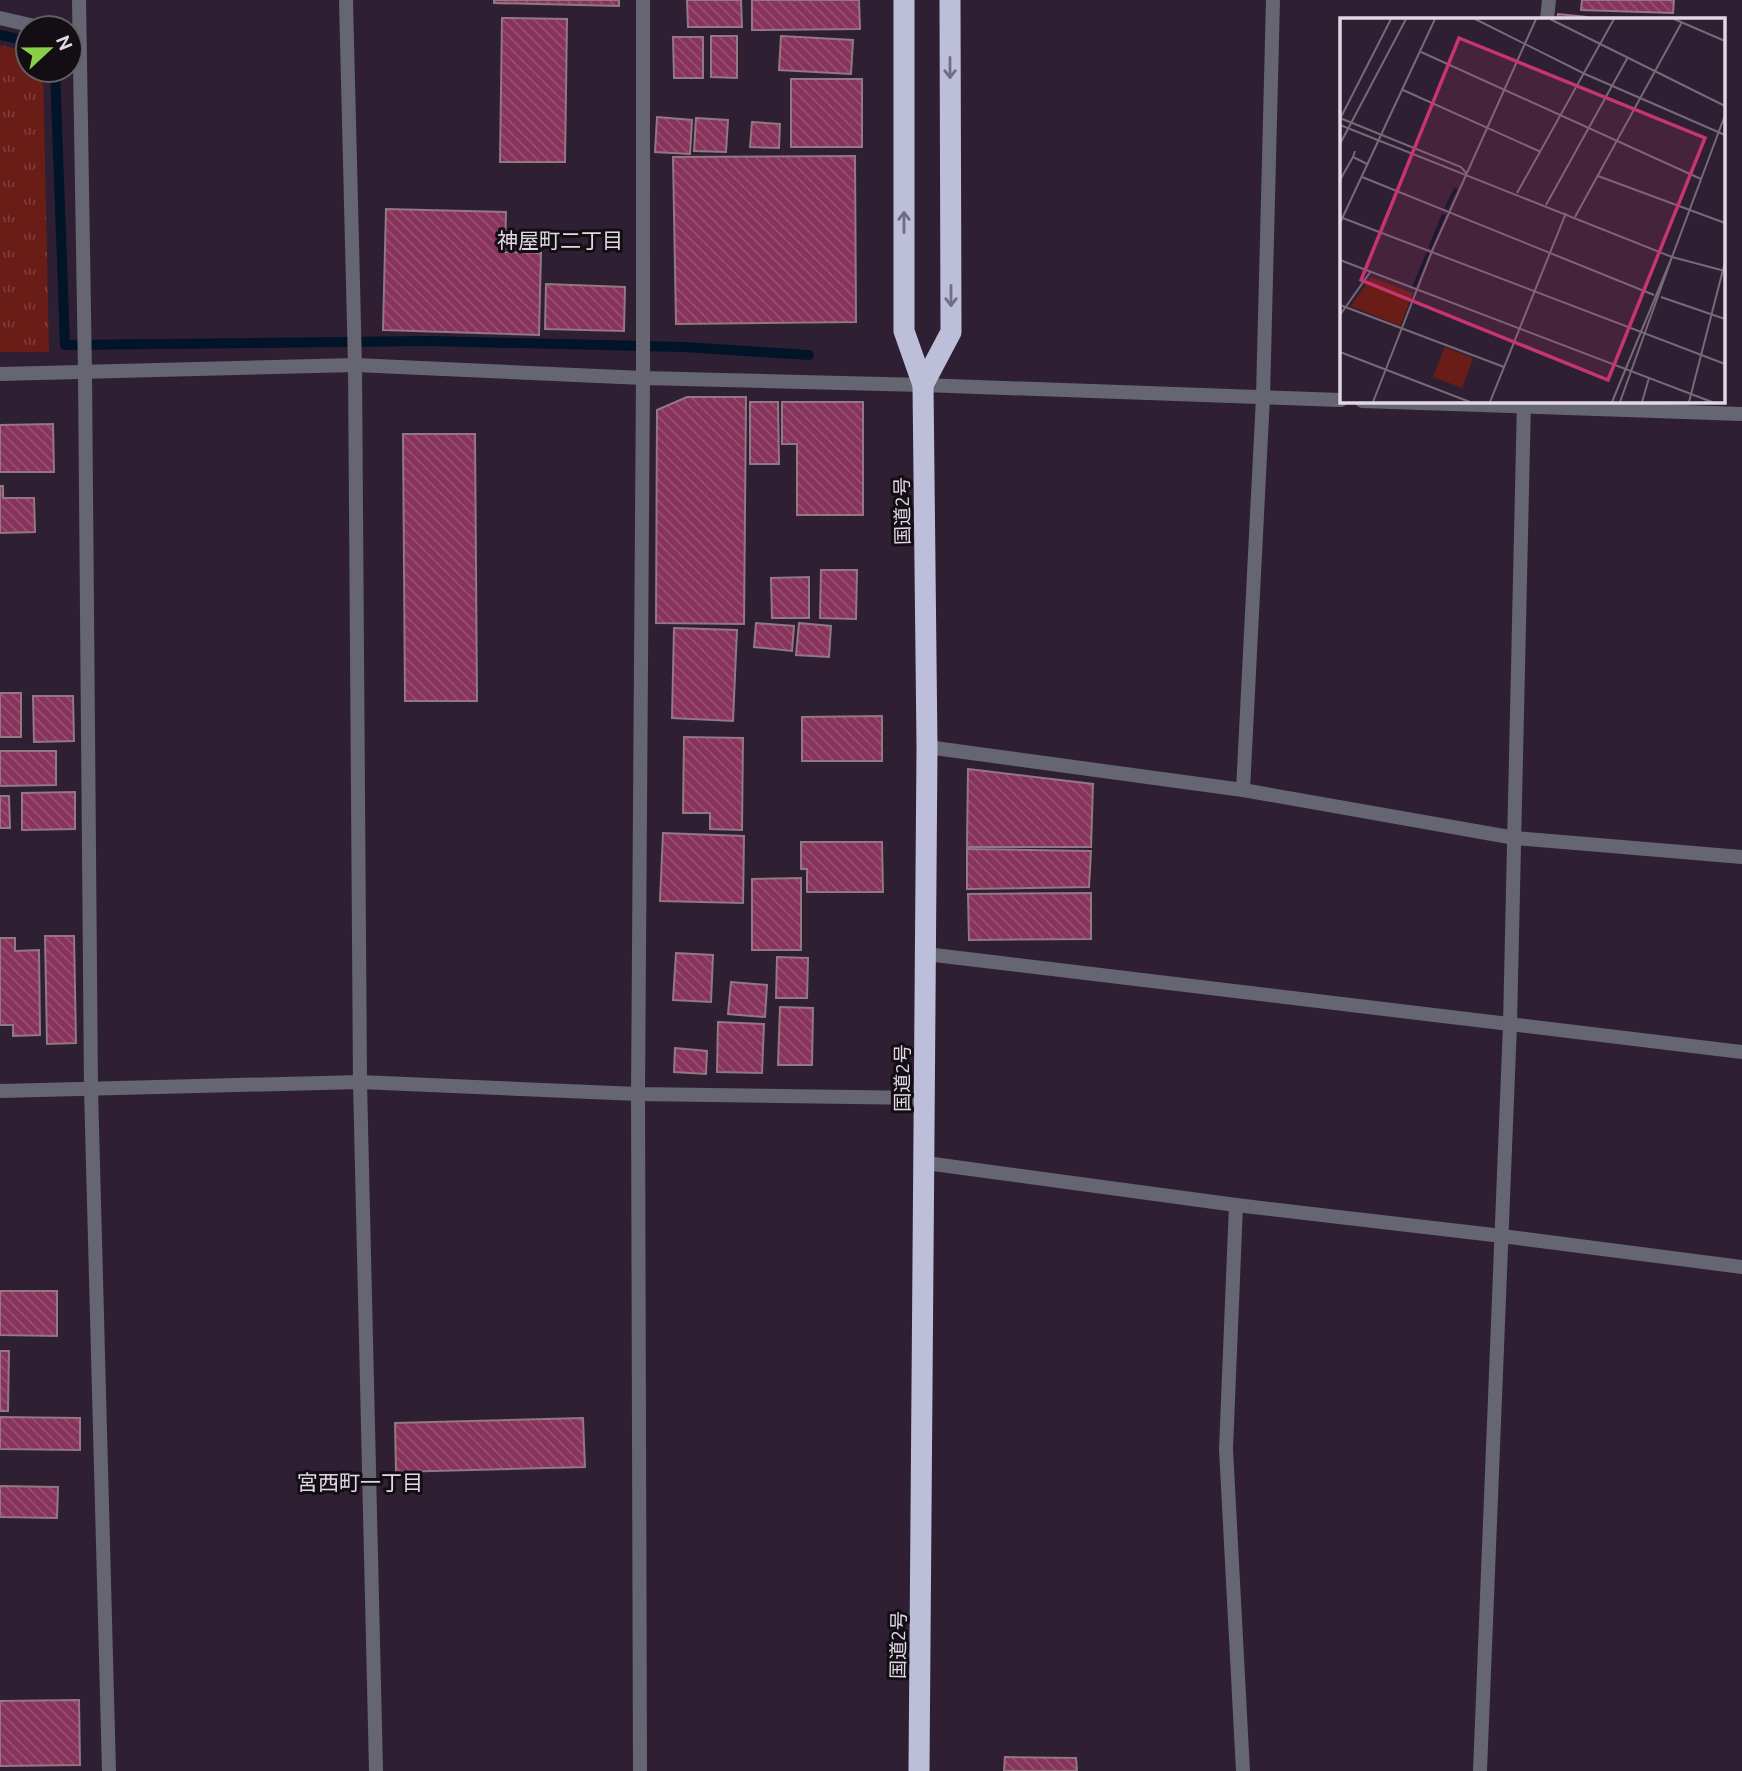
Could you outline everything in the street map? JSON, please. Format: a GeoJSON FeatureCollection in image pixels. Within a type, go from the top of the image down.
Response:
{"type":"FeatureCollection","features":[{"type":"Feature","properties":{"kind":"highway","name":"国道2号"},"geometry":{"type":"LineString","coordinates":[[904,0],[905,331],[923,385],[927,747],[924,1098],[926,1163],[919,1771]]}},
{"type":"Feature","properties":{"kind":"highway","name":"国道2号"},"geometry":{"type":"LineString","coordinates":[[923,385],[951,332],[950,0]]}},
{"type":"Feature","properties":{"kind":"street"},"geometry":{"type":"LineString","coordinates":[[346,0],[355,365],[360,1082],[376,1771]]}},
{"type":"Feature","properties":{"kind":"street"},"geometry":{"type":"LineString","coordinates":[[640,1771],[638,1094],[643,0]]}},
{"type":"Feature","properties":{"kind":"street"},"geometry":{"type":"LineString","coordinates":[[1243,790],[1263,397],[1273,0]]}},
{"type":"Feature","properties":{"kind":"street"},"geometry":{"type":"LineString","coordinates":[[1547,18],[1549,0]]}},
{"type":"Feature","properties":{"kind":"street"},"geometry":{"type":"LineString","coordinates":[[76,84],[85,373],[91,1089],[109,1771]]}},
{"type":"Feature","properties":{"kind":"street"},"geometry":{"type":"LineString","coordinates":[[0,374],[355,365],[643,378],[1340,400]]}},
{"type":"Feature","properties":{"kind":"street"},"geometry":{"type":"LineString","coordinates":[[1416,402],[1742,414]]}},
{"type":"Feature","properties":{"kind":"street"},"geometry":{"type":"LineString","coordinates":[[1480,1771],[1510,1024],[1523,404]]}},
{"type":"Feature","properties":{"kind":"street"},"geometry":{"type":"LineString","coordinates":[[927,747],[1243,790],[1515,838],[1742,857]]}},
{"type":"Feature","properties":{"kind":"street"},"geometry":{"type":"LineString","coordinates":[[926,954],[1742,1052]]}},
{"type":"Feature","properties":{"kind":"street"},"geometry":{"type":"LineString","coordinates":[[0,1091],[360,1082],[638,1094],[924,1098]]}},
{"type":"Feature","properties":{"kind":"street"},"geometry":{"type":"LineString","coordinates":[[926,1163],[1236,1205],[1742,1267]]}},
{"type":"Feature","properties":{"kind":"street"},"geometry":{"type":"LineString","coordinates":[[1236,1205],[1226,1449],[1244,1771]]}},
{"type":"Feature","properties":{"kind":"green space"},"geometry":{"type":"Polygon","coordinates":[[[0,45],[14,48],[14,84],[43,84],[49,352],[0,352],[0,45]]]}},
{"type":"Feature","properties":{"kind":"building"},"geometry":{"type":"Polygon","coordinates":[[[494,0],[619,0],[619,6],[494,3],[494,0]]]}},
{"type":"Feature","properties":{"kind":"building"},"geometry":{"type":"Polygon","coordinates":[[[687,0],[741,0],[742,27],[688,27],[687,0]]]}},
{"type":"Feature","properties":{"kind":"building"},"geometry":{"type":"Polygon","coordinates":[[[752,0],[859,0],[860,29],[752,30],[752,0]]]}},
{"type":"Feature","properties":{"kind":"building"},"geometry":{"type":"Polygon","coordinates":[[[1582,0],[1674,0],[1673,13],[1581,10],[1582,0]]]}},
{"type":"Feature","properties":{"kind":"building"},"geometry":{"type":"Polygon","coordinates":[[[1558,14],[1586,17],[1586,18],[1557,18],[1558,14]]]}},
{"type":"Feature","properties":{"kind":"building"},"geometry":{"type":"Polygon","coordinates":[[[502,18],[567,19],[565,162],[500,162],[502,18]]]}},
{"type":"Feature","properties":{"kind":"building"},"geometry":{"type":"Polygon","coordinates":[[[711,36],[737,36],[737,78],[711,77],[711,36]]]}},
{"type":"Feature","properties":{"kind":"building"},"geometry":{"type":"Polygon","coordinates":[[[781,36],[853,40],[851,74],[779,70],[781,36]]]}},
{"type":"Feature","properties":{"kind":"building"},"geometry":{"type":"Polygon","coordinates":[[[673,37],[703,37],[703,78],[674,78],[673,37]]]}},
{"type":"Feature","properties":{"kind":"building"},"geometry":{"type":"Polygon","coordinates":[[[791,79],[862,79],[862,147],[791,147],[791,79]]]}},
{"type":"Feature","properties":{"kind":"building"},"geometry":{"type":"Polygon","coordinates":[[[657,117],[692,120],[690,154],[655,152],[657,117]]]}},
{"type":"Feature","properties":{"kind":"building"},"geometry":{"type":"Polygon","coordinates":[[[696,118],[728,120],[726,152],[694,151],[696,118]]]}},
{"type":"Feature","properties":{"kind":"building"},"geometry":{"type":"Polygon","coordinates":[[[752,122],[780,124],[779,148],[750,147],[752,122]]]}},
{"type":"Feature","properties":{"kind":"building"},"geometry":{"type":"Polygon","coordinates":[[[855,156],[856,322],[676,324],[673,157],[855,156]]]}},
{"type":"Feature","properties":{"kind":"building"},"geometry":{"type":"Polygon","coordinates":[[[386,209],[506,212],[505,252],[541,253],[539,335],[383,330],[386,209]]]}},
{"type":"Feature","properties":{"kind":"building"},"geometry":{"type":"Polygon","coordinates":[[[546,284],[625,287],[624,331],[545,329],[546,284]]]}},
{"type":"Feature","properties":{"kind":"building"},"geometry":{"type":"Polygon","coordinates":[[[687,397],[746,397],[744,624],[656,623],[657,410],[687,397]]]}},
{"type":"Feature","properties":{"kind":"building"},"geometry":{"type":"Polygon","coordinates":[[[750,402],[778,402],[779,464],[750,464],[750,402]]]}},
{"type":"Feature","properties":{"kind":"building"},"geometry":{"type":"Polygon","coordinates":[[[782,402],[863,402],[863,515],[797,515],[797,444],[782,444],[782,402]]]}},
{"type":"Feature","properties":{"kind":"building"},"geometry":{"type":"Polygon","coordinates":[[[53,424],[54,472],[0,472],[0,425],[53,424]]]}},
{"type":"Feature","properties":{"kind":"building"},"geometry":{"type":"Polygon","coordinates":[[[403,434],[475,434],[477,701],[405,701],[403,434]]]}},
{"type":"Feature","properties":{"kind":"building"},"geometry":{"type":"Polygon","coordinates":[[[0,486],[3,486],[3,498],[34,498],[35,532],[0,533],[0,486]]]}},
{"type":"Feature","properties":{"kind":"building"},"geometry":{"type":"Polygon","coordinates":[[[821,570],[857,570],[856,619],[820,618],[821,570]]]}},
{"type":"Feature","properties":{"kind":"building"},"geometry":{"type":"Polygon","coordinates":[[[809,577],[809,618],[772,618],[771,578],[809,577]]]}},
{"type":"Feature","properties":{"kind":"building"},"geometry":{"type":"Polygon","coordinates":[[[756,623],[794,626],[792,651],[754,647],[756,623]]]}},
{"type":"Feature","properties":{"kind":"building"},"geometry":{"type":"Polygon","coordinates":[[[799,623],[831,626],[829,657],[796,655],[799,623]]]}},
{"type":"Feature","properties":{"kind":"building"},"geometry":{"type":"Polygon","coordinates":[[[674,628],[737,630],[733,721],[672,718],[674,628]]]}},
{"type":"Feature","properties":{"kind":"building"},"geometry":{"type":"Polygon","coordinates":[[[0,693],[21,693],[21,737],[0,737],[0,693]]]}},
{"type":"Feature","properties":{"kind":"building"},"geometry":{"type":"Polygon","coordinates":[[[33,696],[73,696],[74,741],[34,742],[33,696]]]}},
{"type":"Feature","properties":{"kind":"building"},"geometry":{"type":"Polygon","coordinates":[[[882,716],[882,761],[802,761],[802,717],[882,716]]]}},
{"type":"Feature","properties":{"kind":"building"},"geometry":{"type":"Polygon","coordinates":[[[684,737],[743,738],[742,830],[710,829],[710,813],[683,813],[684,737]]]}},
{"type":"Feature","properties":{"kind":"building"},"geometry":{"type":"Polygon","coordinates":[[[0,751],[56,751],[56,785],[0,786],[0,751]]]}},
{"type":"Feature","properties":{"kind":"building"},"geometry":{"type":"Polygon","coordinates":[[[968,769],[1093,784],[1091,847],[967,847],[968,769]]]}},
{"type":"Feature","properties":{"kind":"building"},"geometry":{"type":"Polygon","coordinates":[[[75,792],[75,829],[22,830],[22,793],[75,792]]]}},
{"type":"Feature","properties":{"kind":"building"},"geometry":{"type":"Polygon","coordinates":[[[0,796],[9,796],[10,828],[0,828],[0,796]]]}},
{"type":"Feature","properties":{"kind":"building"},"geometry":{"type":"Polygon","coordinates":[[[663,833],[744,836],[743,903],[660,901],[663,833]]]}},
{"type":"Feature","properties":{"kind":"building"},"geometry":{"type":"Polygon","coordinates":[[[801,842],[882,842],[883,892],[807,892],[807,869],[801,869],[801,842]]]}},
{"type":"Feature","properties":{"kind":"building"},"geometry":{"type":"Polygon","coordinates":[[[967,849],[1091,851],[1089,887],[967,889],[967,849]]]}},
{"type":"Feature","properties":{"kind":"building"},"geometry":{"type":"Polygon","coordinates":[[[801,878],[801,950],[752,950],[752,879],[801,878]]]}},
{"type":"Feature","properties":{"kind":"building"},"geometry":{"type":"Polygon","coordinates":[[[1091,893],[1091,939],[969,940],[968,894],[1091,893]]]}},
{"type":"Feature","properties":{"kind":"building"},"geometry":{"type":"Polygon","coordinates":[[[45,936],[74,936],[76,1043],[47,1044],[45,936]]]}},
{"type":"Feature","properties":{"kind":"building"},"geometry":{"type":"Polygon","coordinates":[[[0,938],[15,938],[15,951],[39,950],[40,1035],[13,1036],[13,1025],[0,1025],[0,938]]]}},
{"type":"Feature","properties":{"kind":"building"},"geometry":{"type":"Polygon","coordinates":[[[676,953],[713,955],[711,1002],[673,1000],[676,953]]]}},
{"type":"Feature","properties":{"kind":"building"},"geometry":{"type":"Polygon","coordinates":[[[777,957],[808,958],[807,998],[776,998],[777,957]]]}},
{"type":"Feature","properties":{"kind":"building"},"geometry":{"type":"Polygon","coordinates":[[[731,982],[767,985],[765,1017],[728,1014],[731,982]]]}},
{"type":"Feature","properties":{"kind":"building"},"geometry":{"type":"Polygon","coordinates":[[[780,1007],[813,1008],[812,1065],[778,1065],[780,1007]]]}},
{"type":"Feature","properties":{"kind":"building"},"geometry":{"type":"Polygon","coordinates":[[[718,1022],[764,1024],[762,1073],[717,1072],[718,1022]]]}},
{"type":"Feature","properties":{"kind":"building"},"geometry":{"type":"Polygon","coordinates":[[[675,1048],[707,1051],[706,1074],[674,1072],[675,1048]]]}},
{"type":"Feature","properties":{"kind":"building"},"geometry":{"type":"Polygon","coordinates":[[[0,1291],[57,1291],[57,1336],[0,1335],[0,1291]]]}},
{"type":"Feature","properties":{"kind":"building"},"geometry":{"type":"Polygon","coordinates":[[[0,1351],[9,1351],[8,1411],[0,1411],[0,1351]]]}},
{"type":"Feature","properties":{"kind":"building"},"geometry":{"type":"Polygon","coordinates":[[[0,1417],[80,1418],[80,1450],[0,1449],[0,1417]]]}},
{"type":"Feature","properties":{"kind":"building"},"geometry":{"type":"Polygon","coordinates":[[[583,1418],[585,1467],[396,1472],[395,1423],[583,1418]]]}},
{"type":"Feature","properties":{"kind":"building"},"geometry":{"type":"Polygon","coordinates":[[[0,1486],[58,1487],[57,1518],[0,1517],[0,1486]]]}},
{"type":"Feature","properties":{"kind":"building"},"geometry":{"type":"Polygon","coordinates":[[[79,1700],[80,1765],[0,1766],[0,1701],[79,1700]]]}},
{"type":"Feature","properties":{"kind":"building"},"geometry":{"type":"Polygon","coordinates":[[[1005,1757],[1076,1758],[1077,1771],[1004,1771],[1005,1757]]]}},
{"type":"Feature","properties":{"kind":"waterway"},"geometry":{"type":"LineString","coordinates":[[0,35],[14,38]]}},
{"type":"Feature","properties":{"kind":"waterway"},"geometry":{"type":"LineString","coordinates":[[56,84],[65,345],[429,341],[684,347],[809,355]]}},
{"type":"Feature","properties":{"kind":"district","name":"神屋町二丁目"},"geometry":{"type":"Point","coordinates":[560,241]}},
{"type":"Feature","properties":{"kind":"district","name":"宮西町一丁目"},"geometry":{"type":"Point","coordinates":[360,1483]}}]}
